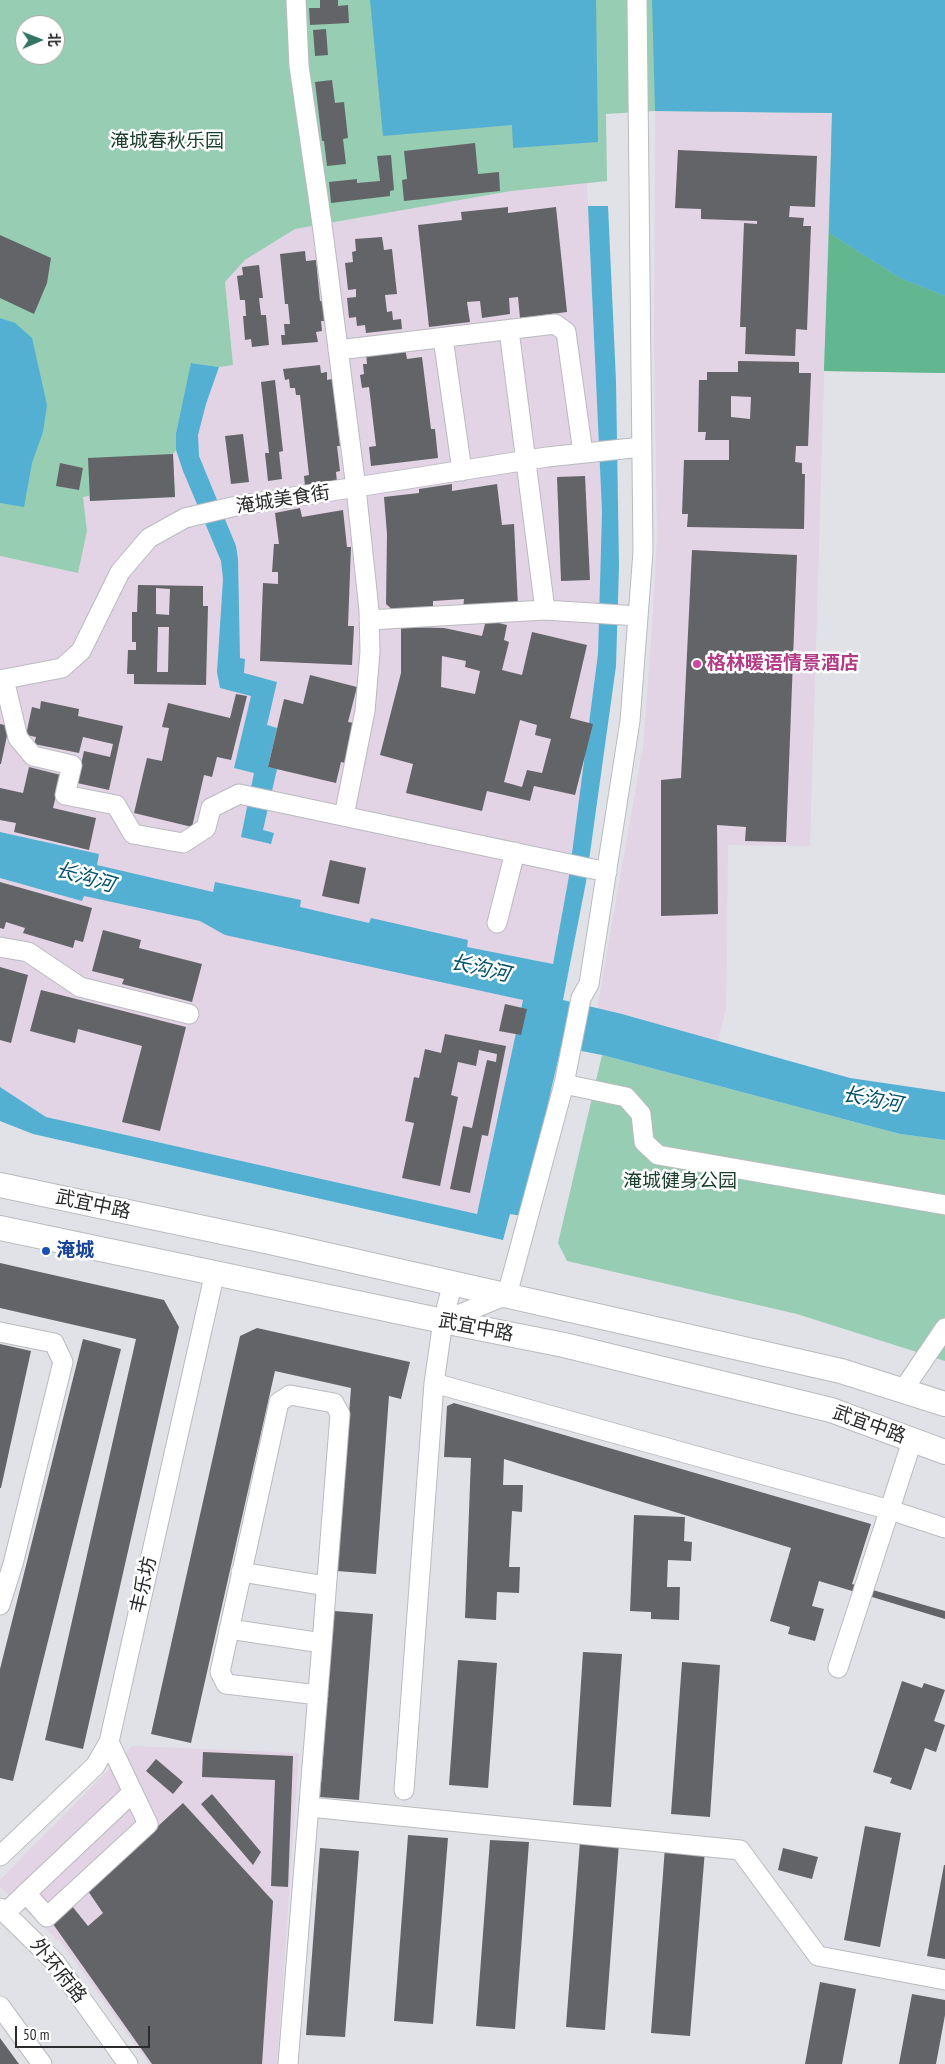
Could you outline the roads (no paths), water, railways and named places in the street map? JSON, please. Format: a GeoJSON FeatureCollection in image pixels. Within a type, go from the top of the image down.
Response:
{"type":"FeatureCollection","features":[{"type":"Feature","properties":{"kind":"main road","name":"武宜中路"},"geometry":{"type":"LineString","coordinates":[[0,1186],[452,1282],[841,1371],[945,1404]]}},
{"type":"Feature","properties":{"kind":"main road","name":"武宜中路"},"geometry":{"type":"LineString","coordinates":[[0,1228],[564,1345],[831,1410],[945,1452]]}},
{"type":"Feature","properties":{"kind":"street"},"geometry":{"type":"LineString","coordinates":[[296,0],[299,66],[356,488],[369,620],[370,652],[365,711],[344,816]]}},
{"type":"Feature","properties":{"kind":"street"},"geometry":{"type":"LineString","coordinates":[[443,1321],[506,1294],[564,1084],[581,998],[589,984],[630,721],[643,552],[637,0]]}},
{"type":"Feature","properties":{"kind":"street"},"geometry":{"type":"LineString","coordinates":[[338,350],[555,324],[566,332],[582,453]]}},
{"type":"Feature","properties":{"kind":"street"},"geometry":{"type":"LineString","coordinates":[[509,330],[545,610]]}},
{"type":"Feature","properties":{"kind":"street"},"geometry":{"type":"LineString","coordinates":[[443,338],[462,471]]}},
{"type":"Feature","properties":{"kind":"street","name":"淹城美食街"},"geometry":{"type":"LineString","coordinates":[[2,680],[62,668],[82,651],[120,572],[149,538],[184,518],[236,506],[526,460],[642,447]]}},
{"type":"Feature","properties":{"kind":"street"},"geometry":{"type":"LineString","coordinates":[[369,620],[545,610],[638,616]]}},
{"type":"Feature","properties":{"kind":"street"},"geometry":{"type":"LineString","coordinates":[[2,680],[18,738],[33,756],[72,765],[65,795],[116,805],[133,834],[183,843],[206,828],[211,808],[239,794],[607,872]]}},
{"type":"Feature","properties":{"kind":"street"},"geometry":{"type":"LineString","coordinates":[[497,923],[515,852]]}},
{"type":"Feature","properties":{"kind":"street"},"geometry":{"type":"LineString","coordinates":[[0,947],[28,952],[80,987],[189,1014]]}},
{"type":"Feature","properties":{"kind":"street"},"geometry":{"type":"LineString","coordinates":[[564,1084],[626,1097],[641,1114],[644,1142],[658,1154],[945,1205]]}},
{"type":"Feature","properties":{"kind":"street","name":"丰乐坊"},"geometry":{"type":"LineString","coordinates":[[0,1856],[95,1766],[109,1742],[215,1272]]}},
{"type":"Feature","properties":{"kind":"street"},"geometry":{"type":"LineString","coordinates":[[404,1790],[434,1383],[443,1321],[452,1282]]}},
{"type":"Feature","properties":{"kind":"street"},"geometry":{"type":"LineString","coordinates":[[902,1390],[945,1328]]}},
{"type":"Feature","properties":{"kind":"street"},"geometry":{"type":"LineString","coordinates":[[0,1332],[54,1343],[63,1362],[6,1562],[0,1605]]}},
{"type":"Feature","properties":{"kind":"street"},"geometry":{"type":"LineString","coordinates":[[434,1383],[890,1510],[945,1528]]}},
{"type":"Feature","properties":{"kind":"street"},"geometry":{"type":"LineString","coordinates":[[288,2064],[318,1695],[340,1414],[334,1403],[290,1395],[279,1402],[220,1672],[226,1684],[318,1695]]}},
{"type":"Feature","properties":{"kind":"street"},"geometry":{"type":"LineString","coordinates":[[838,1668],[912,1441]]}},
{"type":"Feature","properties":{"kind":"street"},"geometry":{"type":"LineString","coordinates":[[241,1572],[326,1586]]}},
{"type":"Feature","properties":{"kind":"street"},"geometry":{"type":"LineString","coordinates":[[229,1629],[322,1642]]}},
{"type":"Feature","properties":{"kind":"street"},"geometry":{"type":"LineString","coordinates":[[26,1893],[47,1917],[148,1824],[109,1742]]}},
{"type":"Feature","properties":{"kind":"street"},"geometry":{"type":"LineString","coordinates":[[3,1910],[26,1893],[133,1792]]}},
{"type":"Feature","properties":{"kind":"street"},"geometry":{"type":"LineString","coordinates":[[309,1807],[740,1850],[818,1956],[945,1980]]}},
{"type":"Feature","properties":{"kind":"street","name":"外环府路"},"geometry":{"type":"LineString","coordinates":[[3,1910],[55,1962],[128,2064]]}},
{"type":"Feature","properties":{"kind":"street"},"geometry":{"type":"LineString","coordinates":[[0,2006],[42,2064]]}},
{"type":"Feature","properties":{"kind":"water"},"geometry":{"type":"Polygon","coordinates":[[[370,0],[596,0],[598,142],[513,148],[512,125],[383,136],[370,0]]]}},
{"type":"Feature","properties":{"kind":"water"},"geometry":{"type":"Polygon","coordinates":[[[652,0],[945,0],[945,296],[900,278],[829,233],[832,113],[655,111],[652,0]]]}},
{"type":"Feature","properties":{"kind":"water","name":"长沟河"},"geometry":{"type":"Polygon","coordinates":[[[588,206],[608,206],[616,381],[619,566],[616,666],[586,882],[563,1000],[622,1014],[850,1078],[945,1092],[945,1140],[900,1134],[602,1055],[561,1047],[522,1216],[510,1214],[503,1240],[33,1134],[0,1121],[0,1087],[46,1117],[477,1214],[523,1000],[225,935],[200,921],[84,896],[82,901],[0,878],[0,832],[99,854],[97,865],[213,892],[215,882],[301,900],[300,907],[369,923],[371,918],[468,940],[467,947],[553,964],[569,876],[598,654],[602,512],[588,206]]]}},
{"type":"Feature","properties":{"kind":"water"},"geometry":{"type":"Polygon","coordinates":[[[0,318],[15,323],[32,338],[47,405],[43,432],[32,463],[24,507],[0,503],[0,318]]]}},
{"type":"Feature","properties":{"kind":"water"},"geometry":{"type":"Polygon","coordinates":[[[191,363],[219,367],[206,404],[198,435],[199,456],[236,546],[238,559],[240,658],[245,659],[244,673],[277,682],[267,725],[277,728],[268,767],[277,769],[263,830],[274,833],[271,844],[241,837],[254,773],[234,768],[251,696],[220,688],[217,672],[223,579],[221,561],[176,450],[176,433],[191,363]]]}},
{"type":"Feature","properties":{"kind":"place","name":"格林暖语情景酒店"},"geometry":{"type":"Point","coordinates":[697,664]}},
{"type":"Feature","properties":{"kind":"place","name":"淹城"},"geometry":{"type":"Point","coordinates":[46,1251]}},
{"type":"Feature","properties":{"kind":"park label","name":"淹城春秋乐园"},"geometry":{"type":"Point","coordinates":[167,142]}},
{"type":"Feature","properties":{"kind":"park label","name":"淹城健身公园"},"geometry":{"type":"Point","coordinates":[680,1182]}}]}
